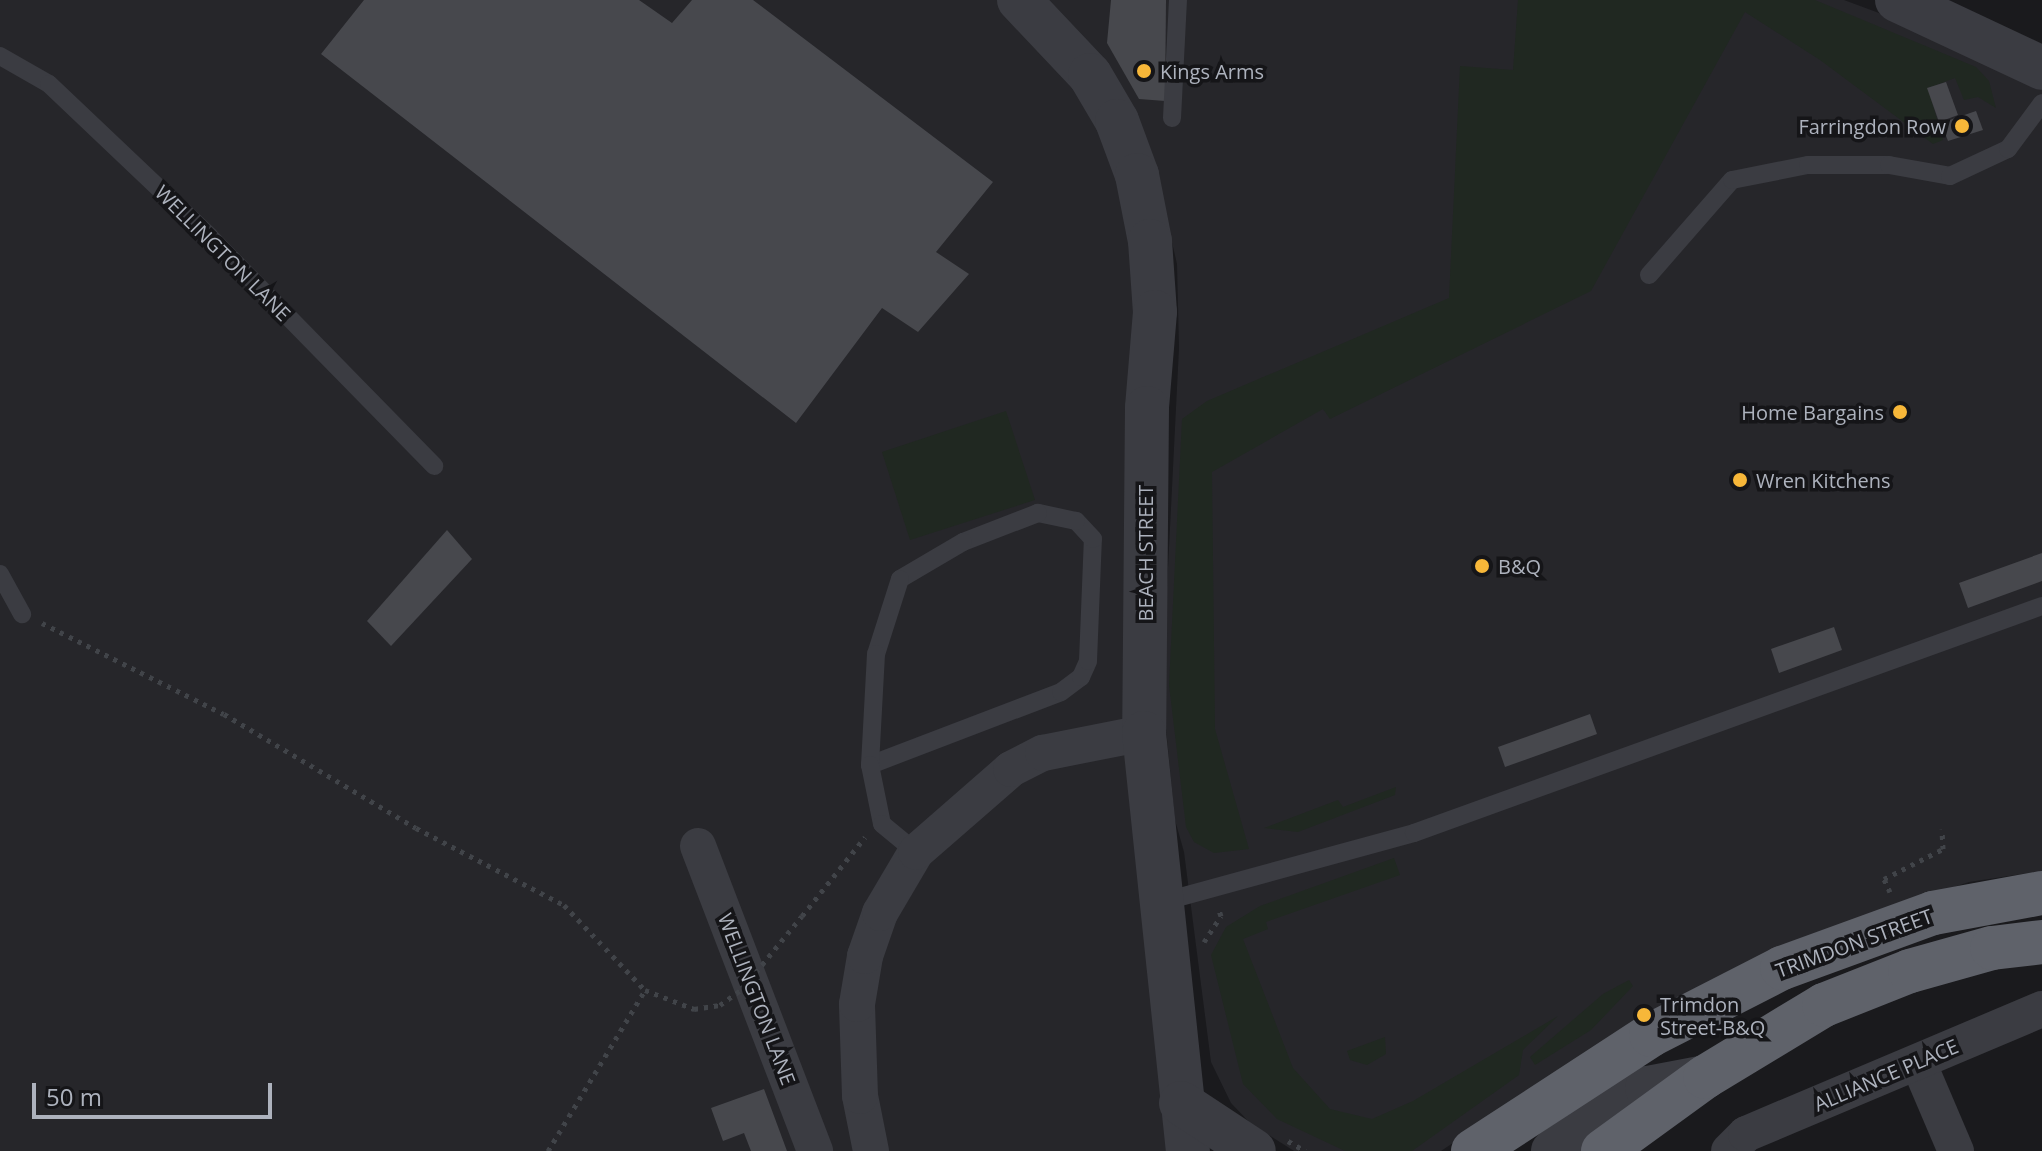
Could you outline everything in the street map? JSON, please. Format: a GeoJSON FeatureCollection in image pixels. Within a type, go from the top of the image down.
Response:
{"type":"FeatureCollection","features":[{"type":"Feature","properties":{"kind":"highway","name":"TRIMDON STREET"},"geometry":{"type":"LineString","coordinates":[[1473,1151],[1651,1035],[1782,968],[1933,913],[2042,893]]}},
{"type":"Feature","properties":{"kind":"highway"},"geometry":{"type":"LineString","coordinates":[[1603,1151],[1705,1077],[1824,1005],[1910,971],[1992,948],[2042,942]]}},
{"type":"Feature","properties":{"kind":"street","name":"BEACH STREET"},"geometry":{"type":"LineString","coordinates":[[1019,0],[1090,75],[1117,121],[1137,175],[1150,241],[1155,312],[1147,408],[1144,733],[1191,1137]]}},
{"type":"Feature","properties":{"kind":"street"},"geometry":{"type":"LineString","coordinates":[[1897,0],[2042,68]]}},
{"type":"Feature","properties":{"kind":"street"},"geometry":{"type":"LineString","coordinates":[[871,1151],[860,1096],[857,1004],[865,956],[880,913],[916,852],[1011,769],[1043,753],[1144,733]]}},
{"type":"Feature","properties":{"kind":"street","name":"WELLINGTON LANE"},"geometry":{"type":"LineString","coordinates":[[698,846],[815,1151]]}},
{"type":"Feature","properties":{"kind":"street","name":"ALLIANCE PLACE"},"geometry":{"type":"LineString","coordinates":[[1730,1148],[1746,1134],[2042,1009]]}},
{"type":"Feature","properties":{"kind":"street"},"geometry":{"type":"LineString","coordinates":[[1918,1062],[1956,1151]]}},
{"type":"Feature","properties":{"kind":"street"},"geometry":{"type":"LineString","coordinates":[[1553,1151],[1647,1088],[1705,1077]]}},
{"type":"Feature","properties":{"kind":"street"},"geometry":{"type":"LineString","coordinates":[[1191,1137],[1267,1144]]}},
{"type":"Feature","properties":{"kind":"lane"},"geometry":{"type":"LineString","coordinates":[[1172,118],[1178,0]]}},
{"type":"Feature","properties":{"kind":"lane","name":"WELLINGTON LANE"},"geometry":{"type":"LineString","coordinates":[[0,56],[49,84],[209,236],[434,466]]}},
{"type":"Feature","properties":{"kind":"lane"},"geometry":{"type":"LineString","coordinates":[[1649,275],[1732,180],[1808,165],[1889,165],[1950,176],[2008,149],[2042,103]]}},
{"type":"Feature","properties":{"kind":"lane"},"geometry":{"type":"LineString","coordinates":[[870,765],[1061,692],[1081,677],[1088,661],[1093,539],[1076,521],[1038,513],[963,542],[900,579],[876,654],[870,765],[882,824],[916,852]]}},
{"type":"Feature","properties":{"kind":"lane"},"geometry":{"type":"LineString","coordinates":[[0,574],[22,614]]}},
{"type":"Feature","properties":{"kind":"lane"},"geometry":{"type":"LineString","coordinates":[[1162,902],[1414,833],[2042,606]]}},
{"type":"Feature","properties":{"kind":"path"},"geometry":{"type":"LineString","coordinates":[[22,614],[160,679],[416,828],[564,905],[645,990],[694,1009],[720,1005],[743,988],[855,845],[882,824]]}},
{"type":"Feature","properties":{"kind":"path"},"geometry":{"type":"LineString","coordinates":[[1893,901],[1884,879],[1943,849],[1942,829]]}},
{"type":"Feature","properties":{"kind":"path"},"geometry":{"type":"LineString","coordinates":[[1202,953],[1221,916]]}},
{"type":"Feature","properties":{"kind":"path"},"geometry":{"type":"LineString","coordinates":[[548,1151],[645,990]]}},
{"type":"Feature","properties":{"kind":"path"},"geometry":{"type":"LineString","coordinates":[[1267,1144],[1305,1151]]}},
{"type":"Feature","properties":{"kind":"shaded area"},"geometry":{"type":"Polygon","coordinates":[[[0,0],[1844,0],[1879,13],[2042,88],[2042,871],[1969,882],[1813,934],[1502,1110],[1441,1151],[1294,1151],[1250,1123],[1231,1103],[1211,1062],[1184,852],[1175,820],[1162,688],[1179,348],[1177,264],[1152,155],[1169,1151],[0,1151],[0,0]]]}},
{"type":"Feature","properties":{"kind":"shaded area"},"geometry":{"type":"Polygon","coordinates":[[[1518,0],[1815,0],[1976,67],[1989,81],[1996,108],[1978,97],[1964,100],[1955,78],[1928,88],[1943,140],[1933,144],[1820,60],[1745,12],[1591,291],[1330,419],[1323,409],[1212,472],[1215,729],[1249,849],[1214,853],[1194,842],[1186,827],[1169,685],[1182,419],[1207,401],[1449,298],[1460,66],[1513,70],[1518,0]]]}},
{"type":"Feature","properties":{"kind":"shaded area"},"geometry":{"type":"Polygon","coordinates":[[[1006,411],[1035,500],[910,540],[882,452],[1006,411]]]}},
{"type":"Feature","properties":{"kind":"shaded area"},"geometry":{"type":"Polygon","coordinates":[[[1396,787],[1395,795],[1298,832],[1264,828],[1338,800],[1343,807],[1396,787]]]}},
{"type":"Feature","properties":{"kind":"shaded area"},"geometry":{"type":"Polygon","coordinates":[[[1394,858],[1400,875],[1266,922],[1268,929],[1243,939],[1293,1068],[1330,1109],[1372,1119],[1413,1101],[1558,1016],[1523,1050],[1519,1075],[1412,1151],[1345,1151],[1277,1119],[1243,1084],[1211,955],[1226,927],[1260,906],[1394,858]]]}},
{"type":"Feature","properties":{"kind":"shaded area"},"geometry":{"type":"Polygon","coordinates":[[[1629,980],[1633,986],[1591,1030],[1535,1065],[1530,1057],[1603,994],[1629,980]]]}},
{"type":"Feature","properties":{"kind":"shaded area"},"geometry":{"type":"Polygon","coordinates":[[[1385,1037],[1386,1054],[1367,1065],[1350,1060],[1347,1051],[1385,1037]]]}},
{"type":"Feature","properties":{"kind":"building"},"geometry":{"type":"Polygon","coordinates":[[[364,0],[639,0],[672,23],[692,0],[753,0],[993,182],[936,252],[969,274],[918,332],[882,308],[796,423],[321,54],[364,0]]]}},
{"type":"Feature","properties":{"kind":"building","name":"Kings Arms"},"geometry":{"type":"Polygon","coordinates":[[[1111,0],[1166,0],[1165,101],[1139,99],[1107,43],[1111,0]]]}},
{"type":"Feature","properties":{"kind":"building"},"geometry":{"type":"Polygon","coordinates":[[[1946,82],[1958,115],[1939,122],[1927,88],[1946,82]]]}},
{"type":"Feature","properties":{"kind":"building","name":"Farringdon Row"},"geometry":{"type":"Polygon","coordinates":[[[1976,111],[1983,130],[1948,141],[1941,123],[1976,111]]]}},
{"type":"Feature","properties":{"kind":"building"},"geometry":{"type":"Polygon","coordinates":[[[447,530],[472,559],[391,646],[367,621],[447,530]]]}},
{"type":"Feature","properties":{"kind":"building"},"geometry":{"type":"Polygon","coordinates":[[[2042,553],[2042,581],[1968,608],[1959,583],[2042,553]]]}},
{"type":"Feature","properties":{"kind":"building"},"geometry":{"type":"Polygon","coordinates":[[[1834,627],[1842,650],[1779,673],[1771,649],[1834,627]]]}},
{"type":"Feature","properties":{"kind":"building"},"geometry":{"type":"Polygon","coordinates":[[[1590,714],[1597,734],[1505,767],[1498,747],[1590,714]]]}},
{"type":"Feature","properties":{"kind":"building"},"geometry":{"type":"Polygon","coordinates":[[[764,1089],[787,1151],[751,1151],[744,1133],[723,1141],[711,1108],[764,1089]]]}},
{"type":"Feature","properties":{"kind":"place","name":"Kings Arms"},"geometry":{"type":"Point","coordinates":[1144,71]}},
{"type":"Feature","properties":{"kind":"place","name":"Farringdon Row"},"geometry":{"type":"Point","coordinates":[1962,126]}},
{"type":"Feature","properties":{"kind":"place","name":"Home Bargains"},"geometry":{"type":"Point","coordinates":[1900,412]}},
{"type":"Feature","properties":{"kind":"place","name":"Wren Kitchens"},"geometry":{"type":"Point","coordinates":[1740,480]}},
{"type":"Feature","properties":{"kind":"place","name":"B&Q"},"geometry":{"type":"Point","coordinates":[1482,566]}},
{"type":"Feature","properties":{"kind":"place","name":"Trimdon Street-B&Q"},"geometry":{"type":"Point","coordinates":[1644,1015]}}]}
